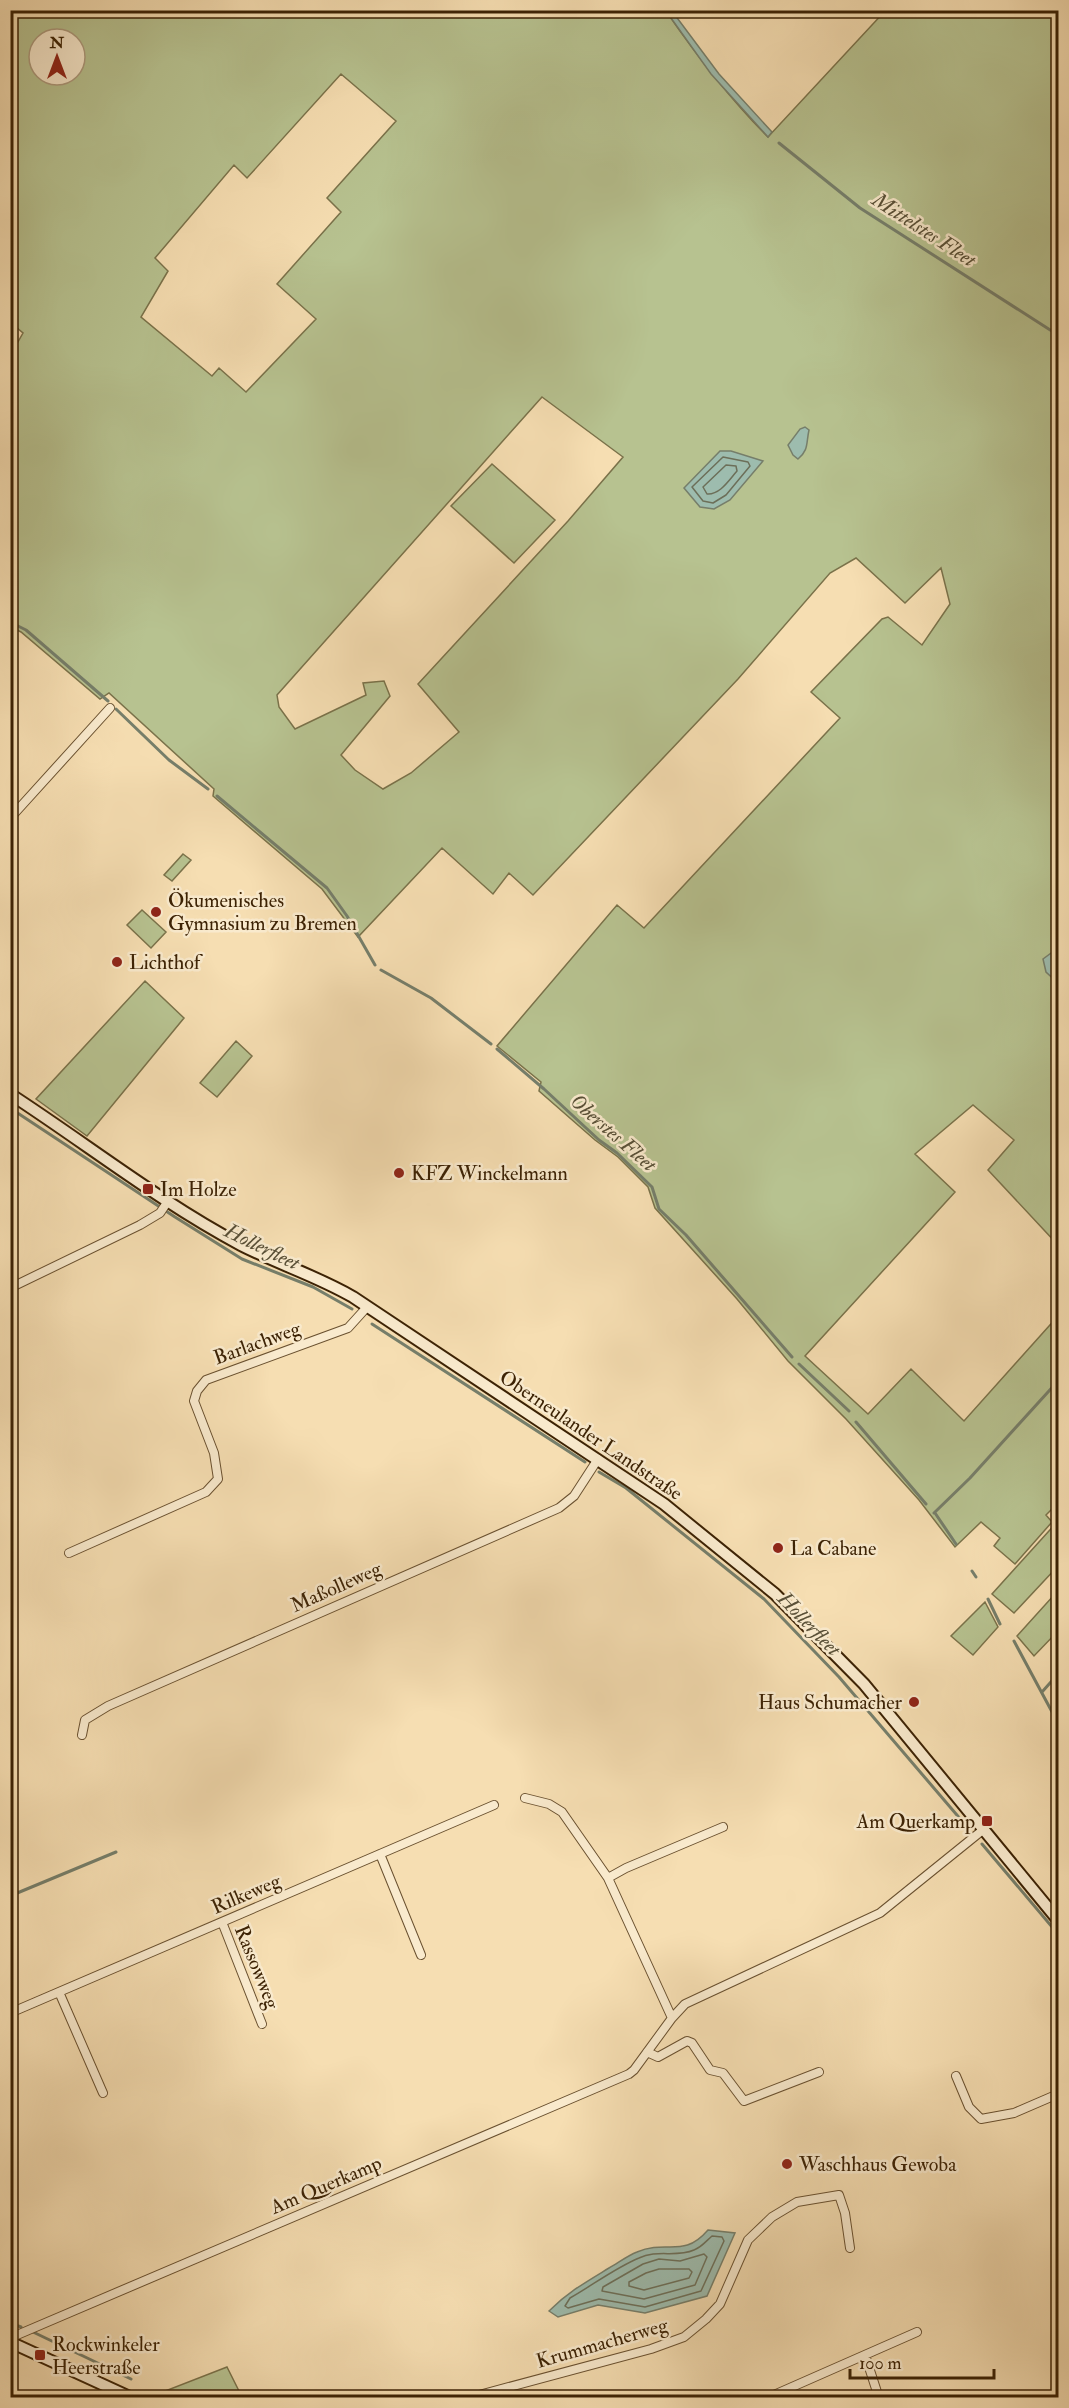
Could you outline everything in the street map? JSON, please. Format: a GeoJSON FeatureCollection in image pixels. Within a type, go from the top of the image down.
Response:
{"type":"FeatureCollection","features":[{"type":"Feature","properties":{"kind":"street"},"geometry":{"type":"LineString","coordinates":[[10,813],[13,815],[110,708]]}},
{"type":"Feature","properties":{"kind":"street","name":"Oberneulander Landstraße"},"geometry":{"type":"LineString","coordinates":[[10,1094],[164,1207],[241,1245],[328,1283],[598,1459],[682,1518],[775,1594],[864,1684],[1059,1920]]}},
{"type":"Feature","properties":{"kind":"street"},"geometry":{"type":"LineString","coordinates":[[10,1288],[140,1226],[164,1207]]}},
{"type":"Feature","properties":{"kind":"street","name":"Barlachweg"},"geometry":{"type":"LineString","coordinates":[[69,1553],[206,1492],[218,1479],[214,1453],[194,1401],[197,1391],[206,1380],[348,1328],[367,1307]]}},
{"type":"Feature","properties":{"kind":"street","name":"Maßolleweg"},"geometry":{"type":"LineString","coordinates":[[82,1735],[85,1720],[108,1706],[558,1508],[574,1496],[598,1459]]}},
{"type":"Feature","properties":{"kind":"street"},"geometry":{"type":"LineString","coordinates":[[525,1798],[549,1804],[562,1812],[608,1878],[672,2018]]}},
{"type":"Feature","properties":{"kind":"street","name":"Rilkeweg"},"geometry":{"type":"LineString","coordinates":[[10,2013],[494,1805]]}},
{"type":"Feature","properties":{"kind":"street"},"geometry":{"type":"LineString","coordinates":[[608,1878],[626,1868],[723,1827]]}},
{"type":"Feature","properties":{"kind":"street","name":"Am Querkamp"},"geometry":{"type":"LineString","coordinates":[[10,2340],[629,2074],[685,2004],[880,1913],[984,1829]]}},
{"type":"Feature","properties":{"kind":"street"},"geometry":{"type":"LineString","coordinates":[[380,1854],[421,1954]]}},
{"type":"Feature","properties":{"kind":"street","name":"Rassowweg"},"geometry":{"type":"LineString","coordinates":[[222,1922],[262,2024]]}},
{"type":"Feature","properties":{"kind":"street"},"geometry":{"type":"LineString","coordinates":[[59,1992],[103,2093]]}},
{"type":"Feature","properties":{"kind":"street"},"geometry":{"type":"LineString","coordinates":[[647,2052],[658,2057],[687,2041],[692,2043],[710,2070],[723,2073],[744,2101],[819,2072]]}},
{"type":"Feature","properties":{"kind":"street"},"geometry":{"type":"LineString","coordinates":[[956,2076],[969,2107],[981,2119],[1014,2114],[1059,2094]]}},
{"type":"Feature","properties":{"kind":"street","name":"Krummacherweg"},"geometry":{"type":"LineString","coordinates":[[468,2397],[651,2349],[684,2337],[720,2304],[748,2240],[783,2208],[797,2202],[839,2195],[845,2213],[850,2248]]}},
{"type":"Feature","properties":{"kind":"street"},"geometry":{"type":"LineString","coordinates":[[767,2397],[917,2331]]}},
{"type":"Feature","properties":{"kind":"street"},"geometry":{"type":"LineString","coordinates":[[10,2340],[132,2397]]}},
{"type":"Feature","properties":{"kind":"street"},"geometry":{"type":"LineString","coordinates":[[865,2355],[879,2397]]}},
{"type":"Feature","properties":{"kind":"green space"},"geometry":{"type":"Polygon","coordinates":[[[10,11],[666,11],[714,76],[768,137],[885,11],[1058,11],[1058,1245],[988,1170],[1014,1140],[973,1105],[915,1154],[955,1192],[805,1356],[868,1414],[911,1369],[964,1421],[1058,1316],[1058,1503],[1046,1515],[1052,1522],[1015,1564],[994,1546],[1000,1538],[981,1522],[955,1547],[919,1500],[846,1419],[788,1361],[737,1299],[655,1208],[648,1187],[618,1157],[539,1091],[541,1082],[497,1046],[617,905],[644,928],[840,718],[811,692],[882,619],[888,617],[922,645],[950,604],[941,568],[905,603],[856,558],[830,573],[738,679],[533,895],[509,873],[493,894],[442,848],[358,937],[322,889],[213,796],[214,789],[109,693],[100,699],[21,632],[11,627],[10,356],[23,333],[10,322],[10,11]],[[341,74],[247,178],[234,165],[155,258],[168,271],[141,317],[212,376],[219,368],[246,392],[316,319],[277,284],[341,212],[327,198],[396,121],[341,74]],[[542,397],[277,695],[279,707],[295,729],[366,695],[363,683],[384,681],[390,696],[341,755],[355,770],[383,789],[411,773],[459,732],[418,684],[568,521],[623,457],[542,397]]]}},
{"type":"Feature","properties":{"kind":"green space"},"geometry":{"type":"Polygon","coordinates":[[[492,464],[555,520],[514,563],[451,506],[492,464]]]}},
{"type":"Feature","properties":{"kind":"green space"},"geometry":{"type":"Polygon","coordinates":[[[183,854],[191,860],[172,881],[164,875],[183,854]]]}},
{"type":"Feature","properties":{"kind":"green space"},"geometry":{"type":"Polygon","coordinates":[[[142,910],[166,932],[151,948],[127,925],[142,910]]]}},
{"type":"Feature","properties":{"kind":"green space"},"geometry":{"type":"Polygon","coordinates":[[[145,981],[184,1018],[87,1136],[36,1099],[145,981]]]}},
{"type":"Feature","properties":{"kind":"green space"},"geometry":{"type":"Polygon","coordinates":[[[236,1041],[252,1056],[217,1097],[200,1083],[236,1041]]]}},
{"type":"Feature","properties":{"kind":"green space"},"geometry":{"type":"Polygon","coordinates":[[[1058,1521],[1058,1566],[1014,1613],[992,1594],[1058,1521]]]}},
{"type":"Feature","properties":{"kind":"green space"},"geometry":{"type":"Polygon","coordinates":[[[1054,1595],[1058,1596],[1058,1631],[1034,1656],[1017,1636],[1054,1595]]]}},
{"type":"Feature","properties":{"kind":"green space"},"geometry":{"type":"Polygon","coordinates":[[[985,1602],[998,1627],[973,1655],[951,1636],[985,1602]]]}},
{"type":"Feature","properties":{"kind":"green space"},"geometry":{"type":"Polygon","coordinates":[[[227,2367],[242,2397],[169,2397],[160,2393],[227,2367]]]}},
{"type":"Feature","properties":{"kind":"water"},"geometry":{"type":"Polygon","coordinates":[[[666,11],[672,11],[719,74],[772,132],[768,137],[711,74],[666,11]]]}},
{"type":"Feature","properties":{"kind":"water"},"geometry":{"type":"Polygon","coordinates":[[[805,427],[809,430],[807,446],[798,459],[788,445],[800,429],[805,427]]]}},
{"type":"Feature","properties":{"kind":"water"},"geometry":{"type":"Polygon","coordinates":[[[720,451],[731,451],[763,461],[730,500],[714,509],[700,507],[684,488],[720,451]]]}},
{"type":"Feature","properties":{"kind":"water"},"geometry":{"type":"Polygon","coordinates":[[[1058,948],[1058,983],[1046,972],[1043,959],[1058,948]]]}},
{"type":"Feature","properties":{"kind":"water"},"geometry":{"type":"Polygon","coordinates":[[[708,2230],[735,2233],[707,2296],[645,2313],[598,2305],[558,2317],[549,2311],[563,2298],[633,2254],[657,2247],[691,2244],[708,2230]]]}},
{"type":"Feature","properties":{"kind":"waterway","name":"Mittelstes Fleet"},"geometry":{"type":"LineString","coordinates":[[779,143],[860,208],[1058,335]]}},
{"type":"Feature","properties":{"kind":"waterway","name":"Oberstes Fleet"},"geometry":{"type":"LineString","coordinates":[[10,622],[26,630],[108,701]]}},
{"type":"Feature","properties":{"kind":"waterway","name":"Oberstes Fleet"},"geometry":{"type":"LineString","coordinates":[[116,709],[169,760],[208,789]]}},
{"type":"Feature","properties":{"kind":"waterway","name":"Oberstes Fleet"},"geometry":{"type":"LineString","coordinates":[[217,796],[327,888],[347,916],[375,965]]}},
{"type":"Feature","properties":{"kind":"waterway","name":"Oberstes Fleet"},"geometry":{"type":"LineString","coordinates":[[381,970],[431,998],[491,1044]]}},
{"type":"Feature","properties":{"kind":"waterway","name":"Oberstes Fleet"},"geometry":{"type":"LineString","coordinates":[[497,1049],[599,1140],[617,1153],[652,1187],[659,1209],[686,1235],[792,1357]]}},
{"type":"Feature","properties":{"kind":"waterway","name":"Hollerfleet"},"geometry":{"type":"LineString","coordinates":[[10,1108],[242,1259],[313,1287],[352,1309]]}},
{"type":"Feature","properties":{"kind":"waterway","name":"Hollerfleet"},"geometry":{"type":"LineString","coordinates":[[372,1324],[585,1462]]}},
{"type":"Feature","properties":{"kind":"waterway","name":"Oberstes Fleet"},"geometry":{"type":"LineString","coordinates":[[799,1364],[849,1411]]}},
{"type":"Feature","properties":{"kind":"waterway"},"geometry":{"type":"LineString","coordinates":[[934,1513],[970,1478],[1058,1381]]}},
{"type":"Feature","properties":{"kind":"waterway","name":"Oberstes Fleet"},"geometry":{"type":"LineString","coordinates":[[856,1422],[926,1504]]}},
{"type":"Feature","properties":{"kind":"waterway","name":"Hollerfleet"},"geometry":{"type":"LineString","coordinates":[[599,1472],[626,1488],[764,1599],[839,1677],[968,1828]]}},
{"type":"Feature","properties":{"kind":"waterway","name":"Oberstes Fleet"},"geometry":{"type":"LineString","coordinates":[[935,1513],[956,1544]]}},
{"type":"Feature","properties":{"kind":"waterway","name":"Oberstes Fleet"},"geometry":{"type":"LineString","coordinates":[[972,1571],[976,1577]]}},
{"type":"Feature","properties":{"kind":"waterway","name":"Oberstes Fleet"},"geometry":{"type":"LineString","coordinates":[[988,1599],[1000,1624]]}},
{"type":"Feature","properties":{"kind":"waterway","name":"Oberstes Fleet"},"geometry":{"type":"LineString","coordinates":[[1014,1641],[1058,1723]]}},
{"type":"Feature","properties":{"kind":"waterway"},"geometry":{"type":"LineString","coordinates":[[1042,1692],[1058,1674]]}},
{"type":"Feature","properties":{"kind":"waterway","name":"Hollerfleet"},"geometry":{"type":"LineString","coordinates":[[982,1844],[1058,1934]]}},
{"type":"Feature","properties":{"kind":"waterway"},"geometry":{"type":"LineString","coordinates":[[10,1896],[116,1852]]}},
{"type":"Feature","properties":{"kind":"waterway"},"geometry":{"type":"LineString","coordinates":[[10,2323],[21,2327]]}},
{"type":"Feature","properties":{"kind":"waterway"},"geometry":{"type":"LineString","coordinates":[[33,2332],[131,2379]]}},
{"type":"Feature","properties":{"kind":"place","name":"Ökumenisches Gymnasium zu Bremen"},"geometry":{"type":"Point","coordinates":[156,912]}},
{"type":"Feature","properties":{"kind":"place","name":"Lichthof"},"geometry":{"type":"Point","coordinates":[117,962]}},
{"type":"Feature","properties":{"kind":"place","name":"KFZ Winckelmann"},"geometry":{"type":"Point","coordinates":[399,1173]}},
{"type":"Feature","properties":{"kind":"place","name":"Im Holze"},"geometry":{"type":"Point","coordinates":[148,1189]}},
{"type":"Feature","properties":{"kind":"place","name":"La Cabane"},"geometry":{"type":"Point","coordinates":[778,1548]}},
{"type":"Feature","properties":{"kind":"place","name":"Haus Schumacher"},"geometry":{"type":"Point","coordinates":[914,1702]}},
{"type":"Feature","properties":{"kind":"place","name":"Am Querkamp"},"geometry":{"type":"Point","coordinates":[987,1821]}},
{"type":"Feature","properties":{"kind":"place","name":"Waschhaus Gewoba"},"geometry":{"type":"Point","coordinates":[787,2164]}},
{"type":"Feature","properties":{"kind":"place","name":"Rockwinkeler Heerstraße"},"geometry":{"type":"Point","coordinates":[40,2355]}}]}
